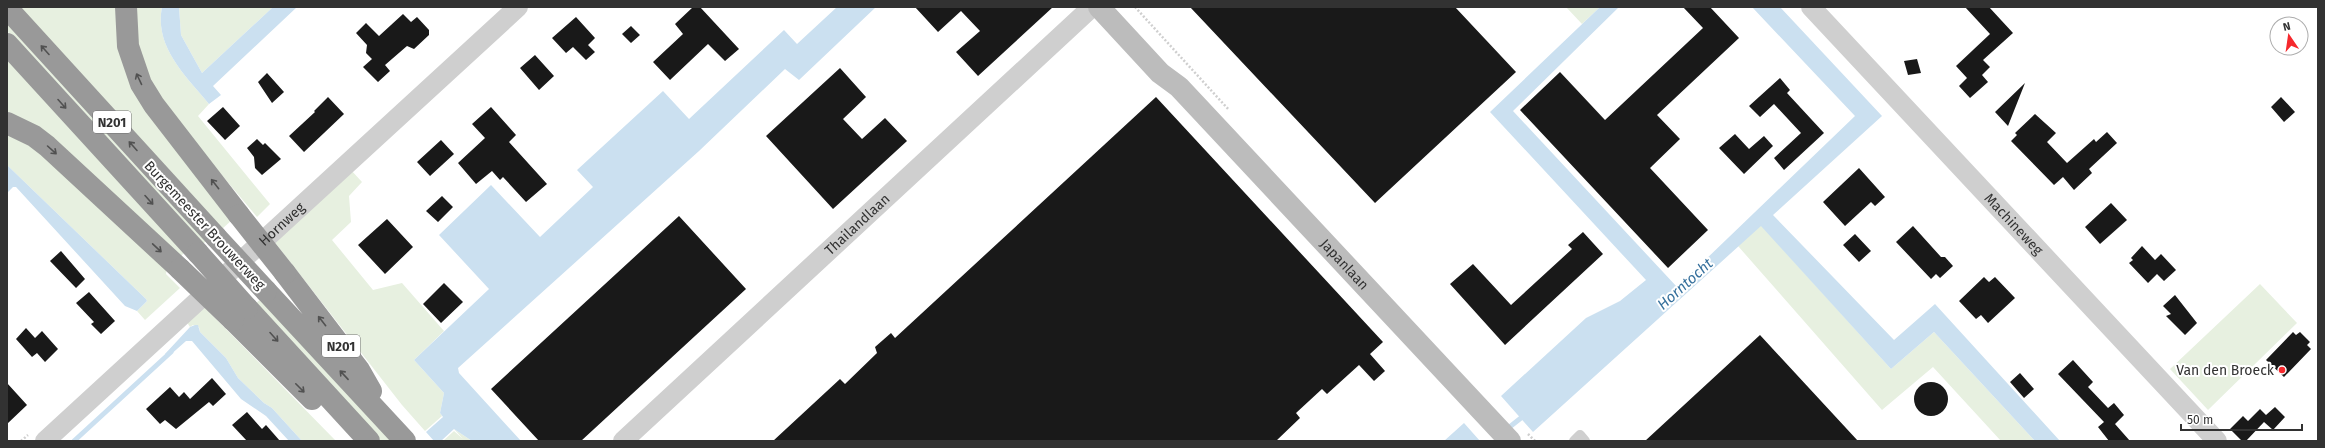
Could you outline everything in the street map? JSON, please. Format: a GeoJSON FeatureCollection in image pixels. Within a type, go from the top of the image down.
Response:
{"type":"FeatureCollection","features":[{"type":"Feature","properties":{"kind":"highway","name":"N201"},"geometry":{"type":"LineString","coordinates":[[126,7],[128,46],[141,84],[154,105],[359,370],[389,424]]}},
{"type":"Feature","properties":{"kind":"highway","name":"Burgemeester Brouwerweg"},"geometry":{"type":"LineString","coordinates":[[7,8],[404,441]]}},
{"type":"Feature","properties":{"kind":"highway","name":"Burgemeester Brouwerweg"},"geometry":{"type":"LineString","coordinates":[[7,44],[198,253],[240,314],[369,441]]}},
{"type":"Feature","properties":{"kind":"highway","name":"N201"},"geometry":{"type":"LineString","coordinates":[[7,123],[34,136],[47,146],[180,269],[240,314],[353,441]]}},
{"type":"Feature","properties":{"kind":"street","name":"Hornweg"},"geometry":{"type":"LineString","coordinates":[[45,441],[518,7]]}},
{"type":"Feature","properties":{"kind":"street","name":"Thailandlaan"},"geometry":{"type":"LineString","coordinates":[[623,441],[1092,7]]}},
{"type":"Feature","properties":{"kind":"street","name":"Japanlaan"},"geometry":{"type":"LineString","coordinates":[[1099,7],[1160,73],[1179,87],[1483,412],[1520,438]]}},
{"type":"Feature","properties":{"kind":"street","name":"Japanlaan"},"geometry":{"type":"LineString","coordinates":[[1118,7],[1170,64],[1179,87]]}},
{"type":"Feature","properties":{"kind":"street","name":"Machineweg"},"geometry":{"type":"LineString","coordinates":[[1811,7],[2217,441]]}},
{"type":"Feature","properties":{"kind":"lane"},"geometry":{"type":"LineString","coordinates":[[1574,441],[1580,435],[1585,441]]}},
{"type":"Feature","properties":{"kind":"path"},"geometry":{"type":"LineString","coordinates":[[1520,438],[1535,441]]}},
{"type":"Feature","properties":{"kind":"green space"},"geometry":{"type":"Polygon","coordinates":[[[18,7],[119,7],[118,34],[232,220],[222,229],[18,7]]]}},
{"type":"Feature","properties":{"kind":"green space"},"geometry":{"type":"Polygon","coordinates":[[[131,7],[162,7],[161,22],[167,48],[182,72],[209,104],[198,116],[270,204],[257,217],[146,85],[131,7]]]}},
{"type":"Feature","properties":{"kind":"green space"},"geometry":{"type":"Polygon","coordinates":[[[179,7],[273,7],[202,73],[181,35],[179,7]]]}},
{"type":"Feature","properties":{"kind":"green space"},"geometry":{"type":"Polygon","coordinates":[[[1566,7],[1600,7],[1582,24],[1566,7]]]}},
{"type":"Feature","properties":{"kind":"green space"},"geometry":{"type":"Polygon","coordinates":[[[7,21],[207,240],[202,245],[7,31],[7,21]]]}},
{"type":"Feature","properties":{"kind":"green space"},"geometry":{"type":"Polygon","coordinates":[[[7,58],[184,253],[177,260],[7,116],[7,58]]]}},
{"type":"Feature","properties":{"kind":"green space"},"geometry":{"type":"Polygon","coordinates":[[[7,129],[18,133],[167,267],[166,274],[180,288],[145,320],[137,311],[147,301],[146,299],[7,165],[7,129]]]}},
{"type":"Feature","properties":{"kind":"green space"},"geometry":{"type":"Polygon","coordinates":[[[351,170],[362,182],[349,196],[351,222],[332,240],[373,290],[402,283],[444,331],[414,360],[444,393],[440,413],[442,416],[425,431],[402,405],[273,240],[351,170]]]}},
{"type":"Feature","properties":{"kind":"green space"},"geometry":{"type":"Polygon","coordinates":[[[1761,225],[1891,369],[1934,332],[2035,441],[2001,441],[1933,367],[1882,410],[1738,246],[1761,225]]]}},
{"type":"Feature","properties":{"kind":"green space"},"geometry":{"type":"Polygon","coordinates":[[[2260,284],[2297,323],[2208,410],[2170,369],[2260,284]]]}},
{"type":"Feature","properties":{"kind":"green space"},"geometry":{"type":"Polygon","coordinates":[[[261,299],[391,441],[381,441],[256,303],[261,299]]]}},
{"type":"Feature","properties":{"kind":"green space"},"geometry":{"type":"Polygon","coordinates":[[[202,305],[336,441],[302,441],[272,408],[264,403],[238,378],[226,358],[200,332],[199,327],[193,325],[190,327],[186,321],[202,305]]]}},
{"type":"Feature","properties":{"kind":"green space"},"geometry":{"type":"Polygon","coordinates":[[[454,429],[472,441],[443,441],[454,431],[463,439],[454,429]]]}},
{"type":"Feature","properties":{"kind":"water"},"geometry":{"type":"Polygon","coordinates":[[[162,7],[179,7],[181,35],[202,73],[273,7],[297,7],[213,86],[221,95],[209,104],[182,72],[167,48],[161,22],[162,7]]]}},
{"type":"Feature","properties":{"kind":"water"},"geometry":{"type":"Polygon","coordinates":[[[837,7],[876,7],[799,80],[785,69],[699,151],[458,368],[459,373],[521,441],[472,441],[454,429],[441,441],[434,441],[426,432],[443,417],[440,413],[444,393],[414,360],[489,289],[439,235],[491,185],[540,237],[593,187],[577,170],[663,91],[689,119],[784,30],[797,44],[837,7]]]}},
{"type":"Feature","properties":{"kind":"water"},"geometry":{"type":"Polygon","coordinates":[[[1600,7],[1619,7],[1513,111],[1677,287],[1855,116],[1752,7],[1780,7],[1882,116],[1773,215],[1894,340],[1935,304],[2060,441],[2035,441],[1934,332],[1891,369],[1761,226],[1533,432],[1501,396],[1586,318],[1620,301],[1646,280],[1490,112],[1600,7]]]}},
{"type":"Feature","properties":{"kind":"water"},"geometry":{"type":"Polygon","coordinates":[[[7,165],[146,299],[147,301],[137,311],[125,306],[16,187],[13,187],[7,193],[7,165]]]}},
{"type":"Feature","properties":{"kind":"water"},"geometry":{"type":"Polygon","coordinates":[[[198,325],[200,332],[226,358],[238,378],[264,403],[272,408],[302,441],[289,441],[266,416],[241,399],[192,341],[186,341],[168,357],[165,354],[190,327],[198,325]]]}},
{"type":"Feature","properties":{"kind":"water"},"geometry":{"type":"Polygon","coordinates":[[[1464,423],[1480,441],[1444,441],[1464,423]]]}},
{"type":"Feature","properties":{"kind":"building"},"geometry":{"type":"Polygon","coordinates":[[[693,7],[700,7],[739,49],[725,61],[708,44],[670,80],[653,62],[683,34],[675,24],[693,7]]]}},
{"type":"Feature","properties":{"kind":"building"},"geometry":{"type":"Polygon","coordinates":[[[915,7],[1053,7],[978,76],[956,52],[980,31],[961,11],[938,32],[915,7]]]}},
{"type":"Feature","properties":{"kind":"building"},"geometry":{"type":"Polygon","coordinates":[[[1190,7],[1455,7],[1516,72],[1375,203],[1190,7]]]}},
{"type":"Feature","properties":{"kind":"building"},"geometry":{"type":"Polygon","coordinates":[[[1683,7],[1710,7],[1739,38],[1657,115],[1680,139],[1650,168],[1708,230],[1668,268],[1520,110],[1560,72],[1605,120],[1703,28],[1683,7]]]}},
{"type":"Feature","properties":{"kind":"building"},"geometry":{"type":"Polygon","coordinates":[[[1965,7],[1989,7],[2013,33],[1983,60],[1990,67],[1982,75],[1988,82],[1970,98],[1959,86],[1967,78],[1956,66],[1990,34],[1965,7]]]}},
{"type":"Feature","properties":{"kind":"building"},"geometry":{"type":"Polygon","coordinates":[[[403,14],[411,22],[417,17],[429,30],[429,35],[414,49],[407,46],[385,65],[390,71],[378,82],[363,67],[372,59],[366,53],[367,45],[356,33],[366,23],[379,36],[403,14]]]}},
{"type":"Feature","properties":{"kind":"building"},"geometry":{"type":"Polygon","coordinates":[[[576,17],[595,38],[588,45],[595,52],[586,60],[573,47],[566,53],[552,38],[576,17]]]}},
{"type":"Feature","properties":{"kind":"building"},"geometry":{"type":"Polygon","coordinates":[[[631,26],[640,35],[631,43],[622,34],[631,26]]]}},
{"type":"Feature","properties":{"kind":"building"},"geometry":{"type":"Polygon","coordinates":[[[535,55],[554,76],[539,90],[520,68],[535,55]]]}},
{"type":"Feature","properties":{"kind":"building"},"geometry":{"type":"Polygon","coordinates":[[[1917,59],[1921,73],[1908,75],[1904,61],[1917,59]]]}},
{"type":"Feature","properties":{"kind":"building"},"geometry":{"type":"Polygon","coordinates":[[[840,68],[866,97],[843,119],[862,139],[885,118],[907,141],[833,209],[766,136],[840,68]]]}},
{"type":"Feature","properties":{"kind":"building"},"geometry":{"type":"Polygon","coordinates":[[[267,73],[284,92],[272,103],[258,82],[267,73]]]}},
{"type":"Feature","properties":{"kind":"building"},"geometry":{"type":"Polygon","coordinates":[[[1780,78],[1790,90],[1787,93],[1824,133],[1784,170],[1774,158],[1801,133],[1774,104],[1760,117],[1749,106],[1780,78]]]}},
{"type":"Feature","properties":{"kind":"building"},"geometry":{"type":"Polygon","coordinates":[[[2025,83],[2008,126],[1995,112],[2025,83]]]}},
{"type":"Feature","properties":{"kind":"building"},"geometry":{"type":"Polygon","coordinates":[[[328,97],[344,114],[304,152],[289,136],[315,112],[314,111],[328,97]]]}},
{"type":"Feature","properties":{"kind":"building"},"geometry":{"type":"Polygon","coordinates":[[[1156,97],[1383,342],[1370,354],[1385,371],[1374,381],[1359,365],[1327,394],[1322,389],[1296,413],[1300,418],[1276,441],[773,441],[840,379],[845,384],[877,353],[875,347],[891,333],[895,338],[1156,97]]]}},
{"type":"Feature","properties":{"kind":"building"},"geometry":{"type":"Polygon","coordinates":[[[2281,97],[2295,112],[2284,122],[2271,107],[2281,97]]]}},
{"type":"Feature","properties":{"kind":"building"},"geometry":{"type":"Polygon","coordinates":[[[223,107],[240,126],[225,140],[207,121],[223,107]]]}},
{"type":"Feature","properties":{"kind":"building"},"geometry":{"type":"Polygon","coordinates":[[[491,107],[516,135],[509,142],[547,184],[526,202],[503,177],[500,180],[492,171],[476,184],[458,163],[485,138],[472,124],[491,107]]]}},
{"type":"Feature","properties":{"kind":"building"},"geometry":{"type":"Polygon","coordinates":[[[2035,114],[2056,133],[2047,142],[2067,163],[2094,139],[2096,142],[2107,132],[2117,143],[2089,169],[2092,173],[2074,190],[2063,177],[2054,185],[2011,141],[2017,135],[2015,133],[2035,114]]]}},
{"type":"Feature","properties":{"kind":"building"},"geometry":{"type":"Polygon","coordinates":[[[1735,134],[1749,149],[1764,136],[1773,146],[1744,174],[1719,148],[1735,134]]]}},
{"type":"Feature","properties":{"kind":"building"},"geometry":{"type":"Polygon","coordinates":[[[257,139],[263,145],[265,143],[281,159],[262,175],[255,168],[254,157],[247,148],[257,139]]]}},
{"type":"Feature","properties":{"kind":"building"},"geometry":{"type":"Polygon","coordinates":[[[441,140],[454,154],[430,176],[417,162],[441,140]]]}},
{"type":"Feature","properties":{"kind":"building"},"geometry":{"type":"Polygon","coordinates":[[[1859,168],[1885,197],[1875,206],[1871,202],[1845,226],[1823,202],[1859,168]]]}},
{"type":"Feature","properties":{"kind":"building"},"geometry":{"type":"Polygon","coordinates":[[[442,196],[453,207],[438,222],[426,211],[442,196]]]}},
{"type":"Feature","properties":{"kind":"building"},"geometry":{"type":"Polygon","coordinates":[[[2111,203],[2127,220],[2100,244],[2085,227],[2111,203]]]}},
{"type":"Feature","properties":{"kind":"building"},"geometry":{"type":"Polygon","coordinates":[[[679,216],[746,289],[581,441],[539,441],[491,389],[679,216]]]}},
{"type":"Feature","properties":{"kind":"building"},"geometry":{"type":"Polygon","coordinates":[[[387,219],[413,247],[385,274],[358,245],[387,219]]]}},
{"type":"Feature","properties":{"kind":"building"},"geometry":{"type":"Polygon","coordinates":[[[1913,226],[1941,257],[1945,257],[1953,266],[1940,278],[1936,274],[1931,279],[1896,242],[1913,226]]]}},
{"type":"Feature","properties":{"kind":"building"},"geometry":{"type":"Polygon","coordinates":[[[1583,232],[1603,254],[1505,345],[1450,284],[1473,264],[1511,305],[1572,249],[1568,245],[1583,232]]]}},
{"type":"Feature","properties":{"kind":"building"},"geometry":{"type":"Polygon","coordinates":[[[1855,234],[1871,251],[1859,262],[1843,245],[1855,234]]]}},
{"type":"Feature","properties":{"kind":"building"},"geometry":{"type":"Polygon","coordinates":[[[2142,246],[2155,260],[2161,254],[2176,270],[2164,281],[2157,274],[2148,283],[2129,263],[2133,260],[2131,258],[2142,246]]]}},
{"type":"Feature","properties":{"kind":"building"},"geometry":{"type":"Polygon","coordinates":[[[61,251],[85,279],[76,288],[50,261],[61,251]]]}},
{"type":"Feature","properties":{"kind":"building"},"geometry":{"type":"Polygon","coordinates":[[[1984,277],[1989,282],[1995,277],[2015,298],[1988,323],[1981,315],[1976,319],[1959,301],[1984,277]]]}},
{"type":"Feature","properties":{"kind":"building"},"geometry":{"type":"Polygon","coordinates":[[[444,283],[463,302],[441,323],[423,304],[444,283]]]}},
{"type":"Feature","properties":{"kind":"building"},"geometry":{"type":"Polygon","coordinates":[[[89,292],[115,321],[101,334],[91,324],[94,322],[76,303],[89,292]]]}},
{"type":"Feature","properties":{"kind":"building"},"geometry":{"type":"Polygon","coordinates":[[[2175,295],[2197,323],[2185,335],[2166,316],[2171,314],[2163,306],[2175,295]]]}},
{"type":"Feature","properties":{"kind":"building"},"geometry":{"type":"Polygon","coordinates":[[[26,328],[35,338],[42,331],[58,349],[45,362],[37,353],[32,357],[16,339],[26,328]]]}},
{"type":"Feature","properties":{"kind":"building"},"geometry":{"type":"Polygon","coordinates":[[[2293,332],[2296,335],[2300,332],[2310,342],[2307,345],[2311,349],[2284,377],[2266,360],[2293,332]]]}},
{"type":"Feature","properties":{"kind":"building"},"geometry":{"type":"Polygon","coordinates":[[[1760,335],[1858,441],[1645,441],[1760,335]]]}},
{"type":"Feature","properties":{"kind":"building"},"geometry":{"type":"Polygon","coordinates":[[[2073,360],[2093,382],[2088,387],[2108,408],[2114,403],[2124,415],[2115,424],[2130,441],[2109,441],[2098,427],[2104,422],[2058,374],[2073,360]]]}},
{"type":"Feature","properties":{"kind":"building"},"geometry":{"type":"Polygon","coordinates":[[[2020,373],[2034,389],[2024,398],[2010,382],[2020,373]]]}},
{"type":"Feature","properties":{"kind":"building"},"geometry":{"type":"Polygon","coordinates":[[[212,378],[226,394],[213,406],[209,402],[176,429],[165,420],[160,424],[146,409],[170,387],[179,397],[184,392],[190,399],[212,378]]]}},
{"type":"Feature","properties":{"kind":"building"},"geometry":{"type":"Polygon","coordinates":[[[1934,382],[1941,384],[1946,389],[1948,399],[1946,409],[1941,414],[1928,416],[1921,414],[1916,409],[1914,396],[1916,389],[1921,384],[1934,382]]]}},
{"type":"Feature","properties":{"kind":"building"},"geometry":{"type":"Polygon","coordinates":[[[7,383],[27,405],[7,424],[7,383]]]}},
{"type":"Feature","properties":{"kind":"building"},"geometry":{"type":"Polygon","coordinates":[[[2275,407],[2285,417],[2273,430],[2264,422],[2246,441],[2242,441],[2230,429],[2243,416],[2248,421],[2260,409],[2266,415],[2275,407]]]}},
{"type":"Feature","properties":{"kind":"building"},"geometry":{"type":"Polygon","coordinates":[[[247,412],[262,429],[266,425],[280,441],[247,441],[232,425],[247,412]]]}},
{"type":"Feature","properties":{"kind":"waterway"},"geometry":{"type":"LineString","coordinates":[[74,441],[171,352]]}},
{"type":"Feature","properties":{"kind":"waterway","name":"Horntocht"},"geometry":{"type":"LineString","coordinates":[[1507,429],[1526,414]]}},
{"type":"Feature","properties":{"kind":"place","name":"Van den Broeck"},"geometry":{"type":"Point","coordinates":[2282,370]}}]}
